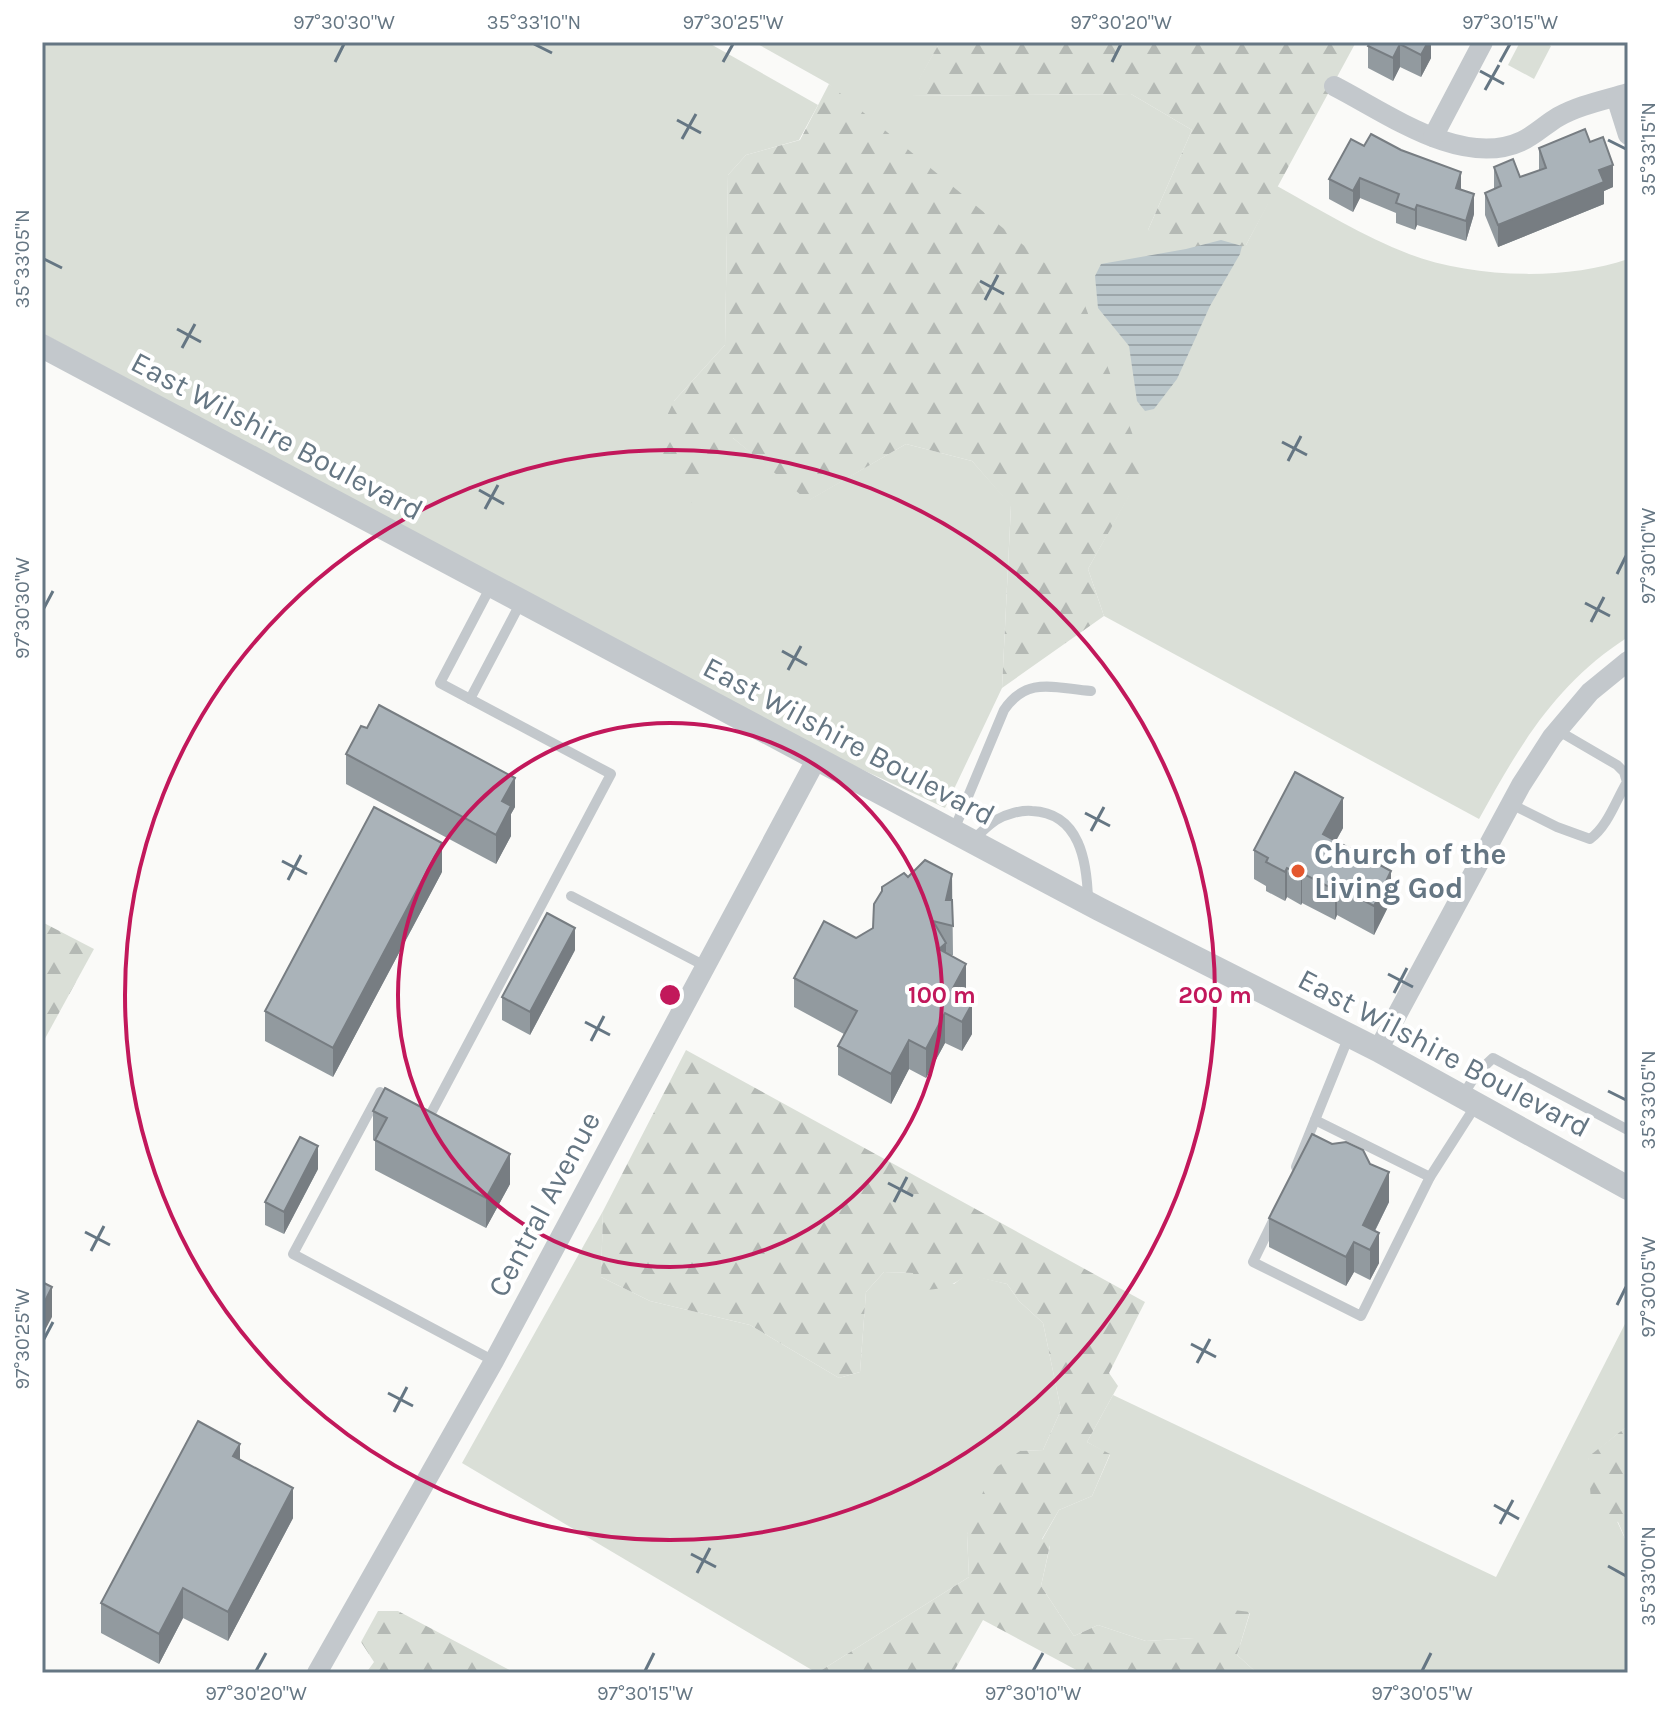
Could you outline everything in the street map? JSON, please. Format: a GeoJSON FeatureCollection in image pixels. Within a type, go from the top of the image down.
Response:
{"type":"FeatureCollection","features":[{"type":"Feature","properties":{"kind":"street"},"geometry":{"type":"LineString","coordinates":[[1433,137],[1483,42]]}},
{"type":"Feature","properties":{"kind":"street"},"geometry":{"type":"LineString","coordinates":[[1334,86],[1433,137],[1476,149],[1498,149],[1522,141],[1559,116],[1622,95],[1628,135]]}},
{"type":"Feature","properties":{"kind":"street","name":"East Wilshire Boulevard"},"geometry":{"type":"LineString","coordinates":[[42,346],[1088,904],[1378,1050],[1628,1188]]}},
{"type":"Feature","properties":{"kind":"street"},"geometry":{"type":"LineString","coordinates":[[1378,1050],[1511,804],[1557,730],[1590,692],[1628,661]]}},
{"type":"Feature","properties":{"kind":"street","name":"Central Avenue"},"geometry":{"type":"LineString","coordinates":[[317,1673],[494,1361],[816,760]]}},
{"type":"Feature","properties":{"kind":"lane"},"geometry":{"type":"LineString","coordinates":[[416,1112],[428,1119],[611,774],[440,683],[491,586]]}},
{"type":"Feature","properties":{"kind":"lane"},"geometry":{"type":"LineString","coordinates":[[470,699],[521,602]]}},
{"type":"Feature","properties":{"kind":"lane"},"geometry":{"type":"LineString","coordinates":[[962,837],[1004,710],[1014,695],[1028,687],[1091,691]]}},
{"type":"Feature","properties":{"kind":"lane"},"geometry":{"type":"LineString","coordinates":[[1511,804],[1590,839],[1608,818],[1627,782],[1624,772],[1557,730]]}},
{"type":"Feature","properties":{"kind":"lane"},"geometry":{"type":"LineString","coordinates":[[962,837],[1023,810],[1042,811],[1059,820],[1072,829],[1080,846],[1088,872],[1088,904]]}},
{"type":"Feature","properties":{"kind":"lane"},"geometry":{"type":"LineString","coordinates":[[571,896],[705,966]]}},
{"type":"Feature","properties":{"kind":"lane"},"geometry":{"type":"LineString","coordinates":[[1292,1176],[1349,1036]]}},
{"type":"Feature","properties":{"kind":"lane"},"geometry":{"type":"LineString","coordinates":[[1281,1204],[1253,1262],[1361,1316],[1469,1101],[1477,1073],[1493,1058],[1628,1130]]}},
{"type":"Feature","properties":{"kind":"lane"},"geometry":{"type":"LineString","coordinates":[[404,1105],[380,1092],[293,1254],[494,1361]]}},
{"type":"Feature","properties":{"kind":"lane"},"geometry":{"type":"LineString","coordinates":[[1315,1120],[1430,1177]]}},
{"type":"Feature","properties":{"kind":"green space"},"geometry":{"type":"Polygon","coordinates":[[[42,42],[707,42],[818,105],[799,140],[746,155],[728,175],[725,345],[674,401],[733,438],[809,500],[906,444],[972,461],[1011,505],[1002,688],[945,808],[820,750],[42,333],[42,42]]]}},
{"type":"Feature","properties":{"kind":"green space"},"geometry":{"type":"Polygon","coordinates":[[[754,42],[940,42],[910,96],[1131,94],[1192,130],[1148,230],[1246,245],[1277,186],[1392,247],[1461,268],[1518,274],[1548,273],[1576,271],[1628,259],[1628,637],[1602,655],[1560,696],[1525,741],[1479,819],[1104,616],[1088,569],[1144,468],[829,84],[754,42]]]}},
{"type":"Feature","properties":{"kind":"green space"},"geometry":{"type":"Polygon","coordinates":[[[940,42],[1356,42],[1246,245],[1205,259],[1148,230],[1192,130],[1131,94],[909,96],[940,42]]]}},
{"type":"Feature","properties":{"kind":"green space"},"geometry":{"type":"Polygon","coordinates":[[[1520,42],[1544,42],[1551,46],[1534,79],[1508,65],[1520,42]]]}},
{"type":"Feature","properties":{"kind":"green space"},"geometry":{"type":"Polygon","coordinates":[[[829,84],[1080,292],[1145,468],[1088,569],[1104,616],[1002,688],[1011,506],[972,461],[906,444],[808,501],[733,438],[691,503],[647,457],[674,401],[725,345],[728,175],[746,155],[800,140],[829,84]]]}},
{"type":"Feature","properties":{"kind":"green space"},"geometry":{"type":"Polygon","coordinates":[[[42,922],[94,949],[42,1044],[42,922]]]}},
{"type":"Feature","properties":{"kind":"green space"},"geometry":{"type":"Polygon","coordinates":[[[686,1050],[1145,1302],[1109,1373],[1118,1386],[1087,1442],[1110,1454],[1092,1496],[1059,1510],[1042,1539],[1050,1545],[1041,1586],[1074,1636],[1098,1625],[1146,1641],[1194,1638],[1225,1609],[1250,1612],[1237,1655],[1257,1673],[1082,1673],[983,1620],[953,1673],[817,1673],[969,1577],[967,1534],[991,1471],[1020,1451],[1043,1450],[1061,1410],[1043,1323],[1019,1301],[1007,1284],[967,1275],[943,1288],[930,1290],[916,1288],[913,1273],[884,1272],[866,1292],[860,1372],[839,1378],[750,1325],[650,1301],[601,1277],[603,1211],[686,1050]]]}},
{"type":"Feature","properties":{"kind":"green space"},"geometry":{"type":"Polygon","coordinates":[[[603,1211],[601,1277],[650,1301],[750,1325],[839,1378],[860,1372],[866,1292],[884,1272],[914,1273],[954,1284],[967,1274],[1007,1284],[1019,1301],[1043,1323],[1061,1410],[1043,1450],[1020,1451],[967,1534],[969,1577],[817,1673],[462,1463],[603,1211]]]}},
{"type":"Feature","properties":{"kind":"green space"},"geometry":{"type":"Polygon","coordinates":[[[1628,1318],[1628,1422],[1625,1428],[1588,1458],[1628,1545],[1628,1673],[1257,1673],[1237,1655],[1250,1613],[1225,1610],[1195,1638],[1146,1641],[1098,1625],[1074,1636],[1041,1586],[1050,1546],[1042,1540],[1059,1510],[1092,1496],[1110,1455],[1087,1442],[1113,1395],[1496,1577],[1628,1318]]]}},
{"type":"Feature","properties":{"kind":"green space"},"geometry":{"type":"Polygon","coordinates":[[[1628,1422],[1628,1545],[1618,1522],[1592,1517],[1588,1457],[1625,1428],[1628,1422]]]}},
{"type":"Feature","properties":{"kind":"green space"},"geometry":{"type":"Polygon","coordinates":[[[378,1611],[398,1611],[515,1673],[366,1673],[374,1662],[361,1642],[378,1611]]]}},
{"type":"Feature","properties":{"kind":"shaded area"},"geometry":{"type":"Polygon","coordinates":[[[1221,240],[1242,246],[1240,254],[1210,306],[1177,379],[1154,409],[1145,411],[1137,401],[1129,346],[1098,308],[1095,276],[1101,264],[1221,240]]]}},
{"type":"Feature","properties":{"kind":"building"},"geometry":{"type":"Polygon","coordinates":[[[1370,42],[1428,42],[1421,55],[1400,44],[1393,58],[1368,46],[1370,42]]]}},
{"type":"Feature","properties":{"kind":"building"},"geometry":{"type":"Polygon","coordinates":[[[1585,129],[1590,142],[1603,137],[1613,165],[1599,170],[1604,182],[1498,225],[1485,193],[1501,186],[1494,167],[1513,159],[1520,177],[1546,168],[1539,148],[1585,129]]]}},
{"type":"Feature","properties":{"kind":"building"},"geometry":{"type":"Polygon","coordinates":[[[1371,134],[1401,150],[1461,172],[1456,188],[1474,194],[1466,221],[1417,205],[1415,210],[1396,203],[1399,194],[1360,178],[1353,191],[1329,179],[1351,139],[1364,146],[1371,134]]]}},
{"type":"Feature","properties":{"kind":"building"},"geometry":{"type":"Polygon","coordinates":[[[379,705],[515,778],[502,801],[511,806],[496,835],[346,754],[361,726],[367,728],[379,705]]]}},
{"type":"Feature","properties":{"kind":"building"},"geometry":{"type":"Polygon","coordinates":[[[1295,772],[1343,798],[1323,834],[1391,871],[1374,906],[1337,886],[1335,890],[1287,868],[1285,872],[1266,862],[1268,858],[1254,850],[1295,772]]]}},
{"type":"Feature","properties":{"kind":"building"},"geometry":{"type":"Polygon","coordinates":[[[374,807],[442,843],[333,1048],[265,1011],[374,807]]]}},
{"type":"Feature","properties":{"kind":"building"},"geometry":{"type":"Polygon","coordinates":[[[925,860],[952,874],[946,900],[952,900],[953,926],[933,921],[946,943],[939,949],[966,964],[952,990],[956,992],[954,995],[972,1004],[962,1022],[945,1013],[926,1049],[909,1040],[891,1074],[838,1046],[857,1011],[794,978],[824,921],[856,938],[873,928],[874,904],[882,887],[904,873],[908,877],[925,860]]]}},
{"type":"Feature","properties":{"kind":"building"},"geometry":{"type":"Polygon","coordinates":[[[547,913],[575,928],[530,1012],[502,997],[547,913]]]}},
{"type":"Feature","properties":{"kind":"building"},"geometry":{"type":"Polygon","coordinates":[[[385,1088],[510,1154],[486,1198],[375,1140],[387,1118],[373,1111],[385,1088]]]}},
{"type":"Feature","properties":{"kind":"building"},"geometry":{"type":"Polygon","coordinates":[[[1312,1134],[1332,1144],[1346,1142],[1363,1150],[1370,1164],[1389,1172],[1363,1225],[1379,1233],[1370,1250],[1354,1242],[1346,1257],[1269,1218],[1312,1134]]]}},
{"type":"Feature","properties":{"kind":"building"},"geometry":{"type":"Polygon","coordinates":[[[300,1137],[318,1146],[284,1212],[265,1202],[300,1137]]]}},
{"type":"Feature","properties":{"kind":"building"},"geometry":{"type":"Polygon","coordinates":[[[42,1282],[52,1287],[42,1307],[42,1282]]]}},
{"type":"Feature","properties":{"kind":"building"},"geometry":{"type":"Polygon","coordinates":[[[198,1421],[240,1444],[233,1456],[293,1488],[228,1612],[183,1588],[159,1634],[101,1603],[198,1421]]]}},
{"type":"Feature","properties":{"kind":"place","name":"Church of the Living God"},"geometry":{"type":"Point","coordinates":[1298,871]}}]}
